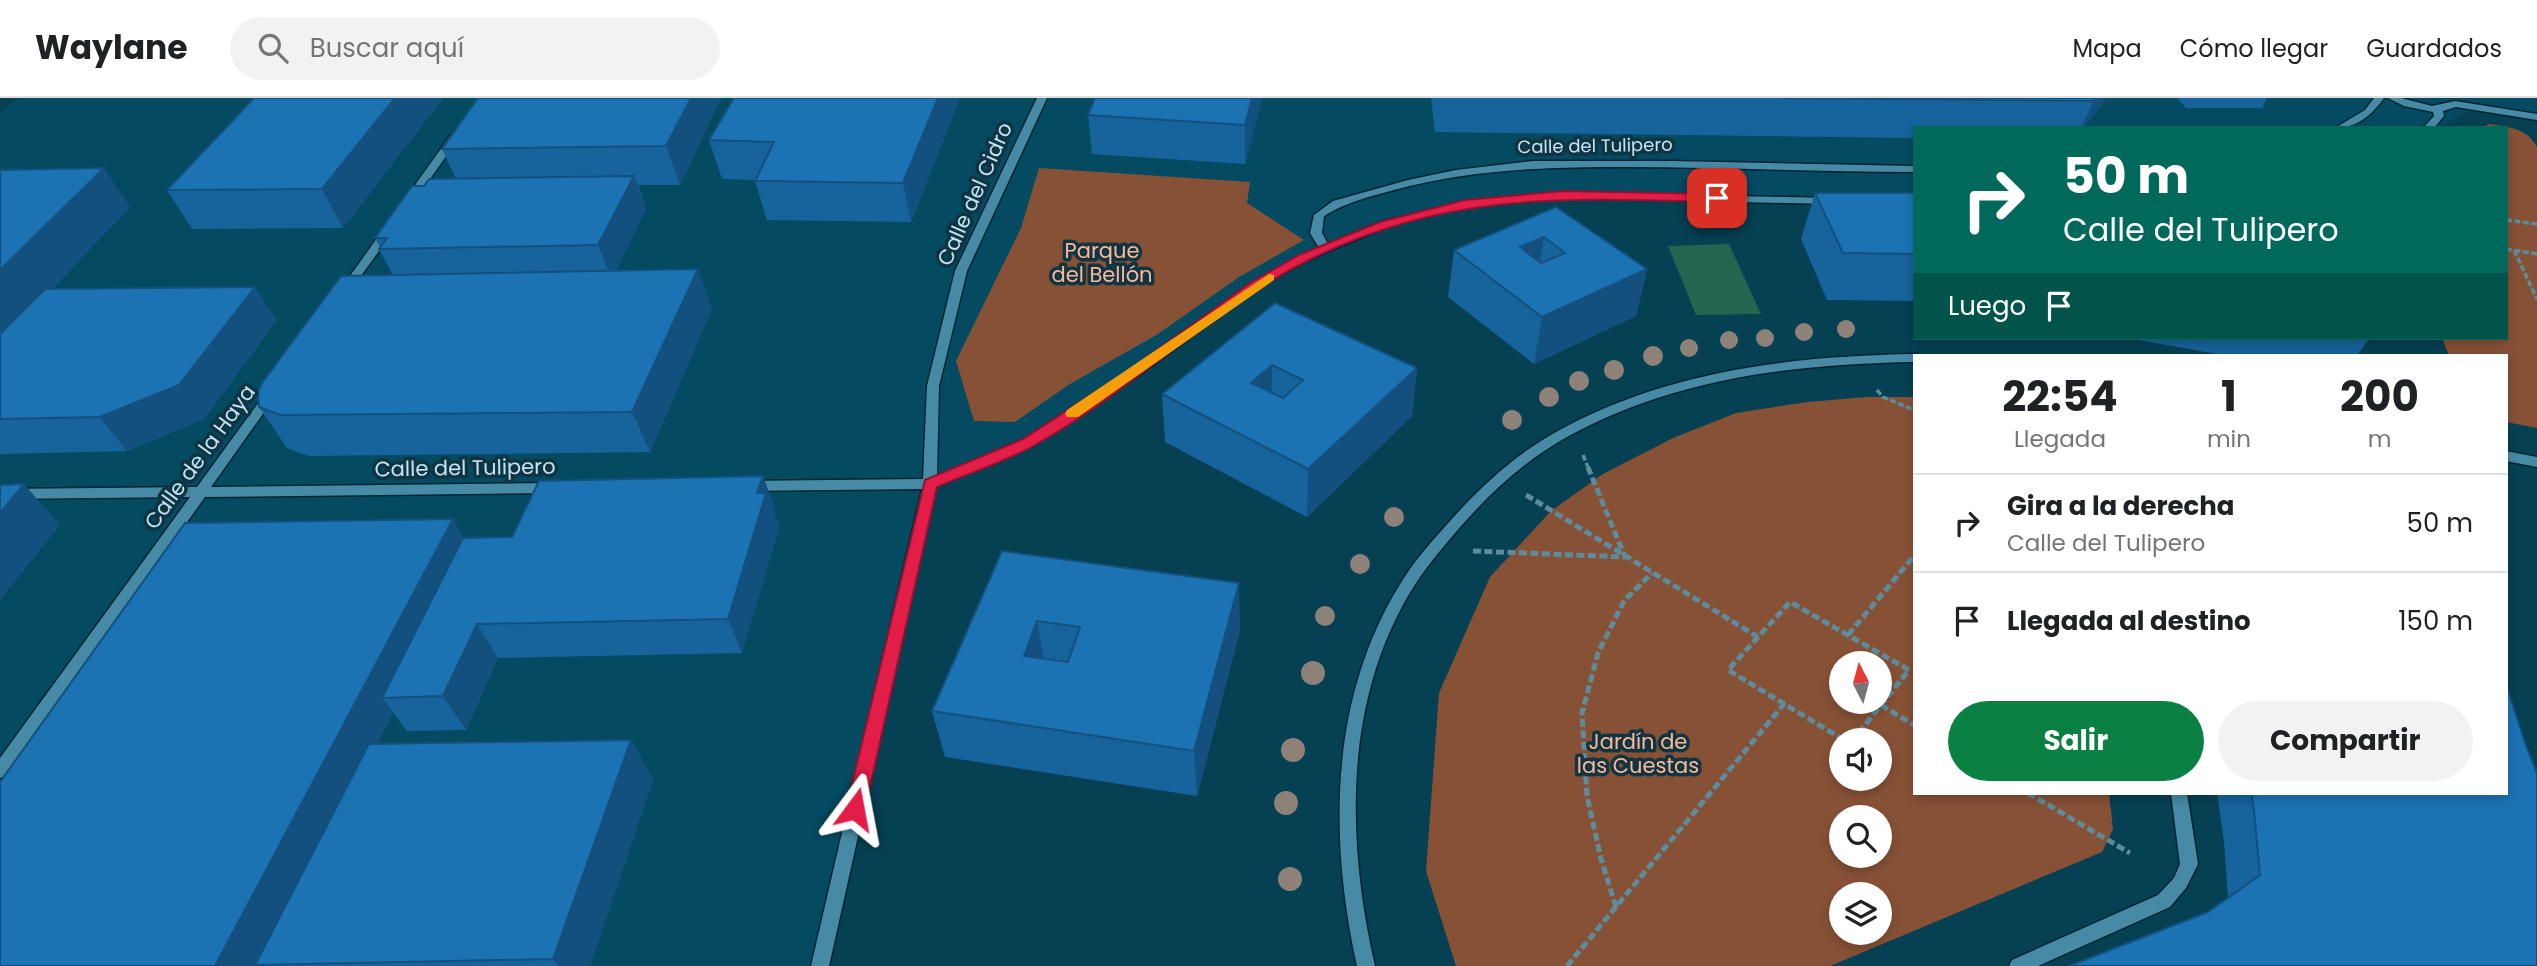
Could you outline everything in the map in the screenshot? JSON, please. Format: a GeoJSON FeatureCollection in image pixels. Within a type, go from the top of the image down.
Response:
{"type":"FeatureCollection","features":[{"type":"Feature","properties":{"kind":"street","name":"Calle del Cidro"},"geometry":{"type":"LineString","coordinates":[[820,966],[930,484],[933,386],[961,271],[1042,98]]}},
{"type":"Feature","properties":{"kind":"street"},"geometry":{"type":"LineString","coordinates":[[2344,126],[2369,112],[2379,98]]}},
{"type":"Feature","properties":{"kind":"street"},"geometry":{"type":"LineString","coordinates":[[2393,98],[2407,104],[2437,109],[2455,101],[2537,117]]}},
{"type":"Feature","properties":{"kind":"street"},"geometry":{"type":"LineString","coordinates":[[2430,126],[2439,116],[2437,109]]}},
{"type":"Feature","properties":{"kind":"street"},"geometry":{"type":"LineString","coordinates":[[338,301],[458,132]]}},
{"type":"Feature","properties":{"kind":"street","name":"Calle del Tulipero"},"geometry":{"type":"LineString","coordinates":[[1325,248],[1316,233],[1320,215],[1337,203],[1456,173],[1533,164],[1913,169]]}},
{"type":"Feature","properties":{"kind":"street"},"geometry":{"type":"LineString","coordinates":[[728,486],[930,484],[1029,442],[1137,372],[1254,286],[1325,248],[1385,224],[1425,213],[1465,204],[1563,195],[1848,201]]}},
{"type":"Feature","properties":{"kind":"street"},"geometry":{"type":"LineString","coordinates":[[1366,966],[1352,892],[1345,794],[1358,720],[1373,661],[1396,603],[1431,550],[1498,478],[1572,428],[1641,397],[1737,371],[1807,362],[1913,358]]}},
{"type":"Feature","properties":{"kind":"street","name":"Calle de la Haya"},"geometry":{"type":"LineString","coordinates":[[0,771],[281,379]]}},
{"type":"Feature","properties":{"kind":"street"},"geometry":{"type":"LineString","coordinates":[[2508,456],[2537,462]]}},
{"type":"Feature","properties":{"kind":"street","name":"Calle del Tulipero"},"geometry":{"type":"LineString","coordinates":[[0,494],[562,488]]}},
{"type":"Feature","properties":{"kind":"street"},"geometry":{"type":"LineString","coordinates":[[2018,966],[2164,901],[2180,883],[2189,864],[2179,795]]}},
{"type":"Feature","properties":{"kind":"path"},"geometry":{"type":"LineString","coordinates":[[2508,220],[2537,224]]}},
{"type":"Feature","properties":{"kind":"path"},"geometry":{"type":"LineString","coordinates":[[2508,249],[2537,254]]}},
{"type":"Feature","properties":{"kind":"path"},"geometry":{"type":"LineString","coordinates":[[2514,250],[2537,299]]}},
{"type":"Feature","properties":{"kind":"path"},"geometry":{"type":"LineString","coordinates":[[1872,384],[1883,397],[1913,410]]}},
{"type":"Feature","properties":{"kind":"path"},"geometry":{"type":"LineString","coordinates":[[1581,451],[1625,556]]}},
{"type":"Feature","properties":{"kind":"path"},"geometry":{"type":"LineString","coordinates":[[1525,494],[1758,636]]}},
{"type":"Feature","properties":{"kind":"path"},"geometry":{"type":"LineString","coordinates":[[1472,551],[1625,556]]}},
{"type":"Feature","properties":{"kind":"path"},"geometry":{"type":"LineString","coordinates":[[1848,635],[1913,557]]}},
{"type":"Feature","properties":{"kind":"path"},"geometry":{"type":"LineString","coordinates":[[1616,907],[1601,859],[1587,796],[1582,713],[1598,653],[1624,601],[1652,573]]}},
{"type":"Feature","properties":{"kind":"path"},"geometry":{"type":"LineString","coordinates":[[1829,731],[1728,670],[1790,602],[1876,651]]}},
{"type":"Feature","properties":{"kind":"path"},"geometry":{"type":"LineString","coordinates":[[1892,660],[1909,670],[1892,691]]}},
{"type":"Feature","properties":{"kind":"path"},"geometry":{"type":"LineString","coordinates":[[1567,966],[1784,704]]}},
{"type":"Feature","properties":{"kind":"path"},"geometry":{"type":"LineString","coordinates":[[1892,712],[1913,724]]}},
{"type":"Feature","properties":{"kind":"path"},"geometry":{"type":"LineString","coordinates":[[1863,728],[1874,714]]}},
{"type":"Feature","properties":{"kind":"path"},"geometry":{"type":"LineString","coordinates":[[2031,795],[2130,853]]}},
{"type":"Feature","properties":{"kind":"shaded area"},"geometry":{"type":"Polygon","coordinates":[[[18,98],[2537,98],[2537,115],[2487,110],[2464,112],[2442,126],[1913,126],[1913,203],[1563,195],[1513,198],[1425,213],[1348,238],[1254,286],[1029,442],[930,484],[820,966],[0,966],[0,113],[18,98]]]}},
{"type":"Feature","properties":{"kind":"shaded area"},"geometry":{"type":"Polygon","coordinates":[[[1729,244],[1761,314],[1696,315],[1668,246],[1729,244]]]}},
{"type":"Feature","properties":{"kind":"green space"},"geometry":{"type":"Polygon","coordinates":[[[2510,128],[2523,132],[2537,147],[2537,428],[2508,422],[2508,354],[2449,354],[2443,340],[2508,340],[2510,128]]]}},
{"type":"Feature","properties":{"kind":"green space","name":"Parque del Bellón"},"geometry":{"type":"Polygon","coordinates":[[[1039,168],[1250,182],[1247,203],[1304,240],[1239,277],[1158,334],[1070,384],[1015,422],[974,421],[956,361],[1021,228],[1039,168]]]}},
{"type":"Feature","properties":{"kind":"green space","name":"Jardín de las Cuestas"},"geometry":{"type":"Polygon","coordinates":[[[1867,397],[1913,397],[1913,795],[2109,795],[2113,829],[2102,852],[1892,940],[1892,882],[1829,882],[1829,945],[1880,945],[1830,966],[1456,966],[1426,871],[1439,693],[1490,577],[1551,511],[1603,474],[1673,438],[1736,413],[1807,402],[1867,397]]]}},
{"type":"Feature","properties":{"kind":"building"},"geometry":{"type":"Polygon","coordinates":[[[254,98],[395,98],[322,189],[167,190],[254,98]]]}},
{"type":"Feature","properties":{"kind":"building"},"geometry":{"type":"Polygon","coordinates":[[[478,98],[691,98],[666,146],[442,149],[478,98]]]}},
{"type":"Feature","properties":{"kind":"building"},"geometry":{"type":"Polygon","coordinates":[[[734,98],[938,98],[903,183],[755,181],[774,142],[709,140],[734,98]]]}},
{"type":"Feature","properties":{"kind":"building"},"geometry":{"type":"Polygon","coordinates":[[[1095,98],[1252,98],[1245,125],[1088,115],[1095,98]]]}},
{"type":"Feature","properties":{"kind":"building"},"geometry":{"type":"Polygon","coordinates":[[[1783,98],[2095,98],[2093,101],[1783,98]]]}},
{"type":"Feature","properties":{"kind":"building"},"geometry":{"type":"Polygon","coordinates":[[[104,168],[0,270],[0,170],[104,168]]]}},
{"type":"Feature","properties":{"kind":"building"},"geometry":{"type":"Polygon","coordinates":[[[634,176],[598,245],[379,249],[387,238],[375,238],[412,186],[424,186],[429,179],[634,176]]]}},
{"type":"Feature","properties":{"kind":"building"},"geometry":{"type":"Polygon","coordinates":[[[1815,193],[1913,193],[1913,254],[1843,253],[1815,193]]]}},
{"type":"Feature","properties":{"kind":"building"},"geometry":{"type":"Polygon","coordinates":[[[1556,207],[1647,269],[1542,317],[1454,250],[1556,207]],[[1544,237],[1520,247],[1541,263],[1565,253],[1544,237]]]}},
{"type":"Feature","properties":{"kind":"building"},"geometry":{"type":"Polygon","coordinates":[[[698,269],[632,412],[281,415],[259,407],[258,392],[262,383],[341,276],[698,269]]]}},
{"type":"Feature","properties":{"kind":"building"},"geometry":{"type":"Polygon","coordinates":[[[255,287],[179,385],[100,417],[0,419],[0,334],[45,289],[255,287]]]}},
{"type":"Feature","properties":{"kind":"building"},"geometry":{"type":"Polygon","coordinates":[[[1275,303],[1417,368],[1308,469],[1162,394],[1275,303]],[[1272,365],[1251,383],[1283,398],[1303,380],[1272,365]]]}},
{"type":"Feature","properties":{"kind":"building"},"geometry":{"type":"Polygon","coordinates":[[[763,476],[757,493],[766,493],[728,619],[477,624],[443,696],[382,698],[463,538],[512,537],[539,481],[763,476]]]}},
{"type":"Feature","properties":{"kind":"building"},"geometry":{"type":"Polygon","coordinates":[[[24,484],[0,513],[0,485],[24,484]]]}},
{"type":"Feature","properties":{"kind":"building"},"geometry":{"type":"Polygon","coordinates":[[[453,519],[215,966],[0,966],[0,782],[185,523],[453,519]]]}},
{"type":"Feature","properties":{"kind":"building"},"geometry":{"type":"Polygon","coordinates":[[[1002,551],[1239,583],[1194,751],[932,711],[1002,551]],[[1037,621],[1024,656],[1068,662],[1080,627],[1037,621]]]}},
{"type":"Feature","properties":{"kind":"building"},"geometry":{"type":"Polygon","coordinates":[[[2508,690],[2537,773],[2537,966],[2069,966],[2208,912],[2260,875],[2251,795],[2508,795],[2508,690]]]}},
{"type":"Feature","properties":{"kind":"building"},"geometry":{"type":"Polygon","coordinates":[[[631,740],[553,959],[255,965],[369,744],[631,740]]]}},
{"type":"Feature","properties":{"kind":"slow traffic"},"geometry":{"type":"LineString","coordinates":[[1072,414],[1137,372],[1254,286],[1269,278]]}},
{"type":"Feature","properties":{"kind":"route"},"geometry":{"type":"LineString","coordinates":[[855,809],[930,484],[1029,442],[1137,372],[1254,286],[1304,258],[1385,224],[1465,204],[1513,198],[1563,195],[1717,198]]}}]}
